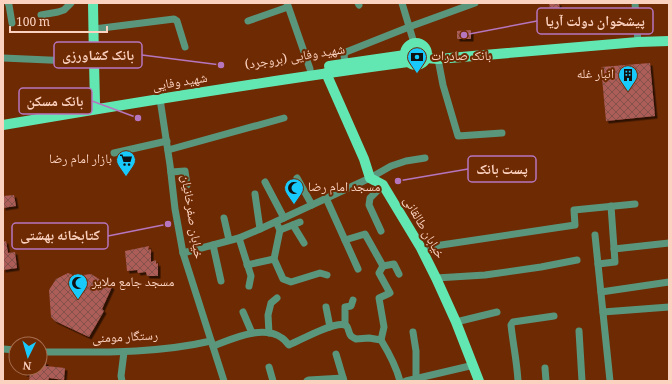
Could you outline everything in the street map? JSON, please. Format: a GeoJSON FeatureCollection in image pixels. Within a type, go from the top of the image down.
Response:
{"type":"FeatureCollection","features":[{"type":"Feature","properties":{"kind":"main road"},"geometry":{"type":"LineString","coordinates":[[3,118],[95,103],[93,3]]}},
{"type":"Feature","properties":{"kind":"main road"},"geometry":{"type":"LineString","coordinates":[[426,58],[438,59],[638,42],[669,41]]}},
{"type":"Feature","properties":{"kind":"main road"},"geometry":{"type":"LineString","coordinates":[[410,44],[420,44],[426,52],[426,58],[420,64],[412,64],[406,59],[405,50],[410,44]]}},
{"type":"Feature","properties":{"kind":"main road","name":"شهید وفایی (بروجرد)"},"geometry":{"type":"LineString","coordinates":[[95,103],[345,63],[406,59]]}},
{"type":"Feature","properties":{"kind":"main road","name":"شهید وفایی"},"geometry":{"type":"LineString","coordinates":[[3,125],[406,59]]}},
{"type":"Feature","properties":{"kind":"main road"},"geometry":{"type":"LineString","coordinates":[[326,73],[364,160],[370,178],[383,185]]}},
{"type":"Feature","properties":{"kind":"main road","name":"خیابان طالقانی"},"geometry":{"type":"LineString","coordinates":[[383,185],[421,248],[436,278],[456,322],[479,381]]}},
{"type":"Feature","properties":{"kind":"street"},"geometry":{"type":"LineString","coordinates":[[8,3],[10,6],[12,23]]}},
{"type":"Feature","properties":{"kind":"street"},"geometry":{"type":"LineString","coordinates":[[40,15],[64,10],[71,3]]}},
{"type":"Feature","properties":{"kind":"street"},"geometry":{"type":"LineString","coordinates":[[402,3],[414,43]]}},
{"type":"Feature","properties":{"kind":"street"},"geometry":{"type":"LineString","coordinates":[[345,63],[344,55],[346,52],[475,3]]}},
{"type":"Feature","properties":{"kind":"street"},"geometry":{"type":"LineString","coordinates":[[635,3],[638,42]]}},
{"type":"Feature","properties":{"kind":"street"},"geometry":{"type":"LineString","coordinates":[[248,21],[288,5],[310,69]]}},
{"type":"Feature","properties":{"kind":"street"},"geometry":{"type":"LineString","coordinates":[[94,29],[174,19],[177,21],[185,47]]}},
{"type":"Feature","properties":{"kind":"street"},"geometry":{"type":"LineString","coordinates":[[3,58],[94,62]]}},
{"type":"Feature","properties":{"kind":"street"},"geometry":{"type":"LineString","coordinates":[[438,59],[443,85],[458,136],[502,134]]}},
{"type":"Feature","properties":{"kind":"street","name":"خیابان صفرخانیان"},"geometry":{"type":"LineString","coordinates":[[160,99],[167,141],[175,209],[183,253],[224,381]]}},
{"type":"Feature","properties":{"kind":"street"},"geometry":{"type":"LineString","coordinates":[[168,150],[284,118]]}},
{"type":"Feature","properties":{"kind":"street"},"geometry":{"type":"LineString","coordinates":[[114,153],[167,141]]}},
{"type":"Feature","properties":{"kind":"street"},"geometry":{"type":"LineString","coordinates":[[183,253],[239,238],[370,178],[392,166],[406,161],[425,158]]}},
{"type":"Feature","properties":{"kind":"street"},"geometry":{"type":"LineString","coordinates":[[171,172],[185,171],[187,185]]}},
{"type":"Feature","properties":{"kind":"street"},"geometry":{"type":"LineString","coordinates":[[297,178],[312,205]]}},
{"type":"Feature","properties":{"kind":"street"},"geometry":{"type":"LineString","coordinates":[[265,182],[284,218]]}},
{"type":"Feature","properties":{"kind":"street"},"geometry":{"type":"LineString","coordinates":[[381,231],[369,206],[370,198],[383,185]]}},
{"type":"Feature","properties":{"kind":"street"},"geometry":{"type":"LineString","coordinates":[[255,194],[260,229]]}},
{"type":"Feature","properties":{"kind":"street"},"geometry":{"type":"LineString","coordinates":[[326,198],[358,269]]}},
{"type":"Feature","properties":{"kind":"street"},"geometry":{"type":"LineString","coordinates":[[421,248],[575,225],[574,210],[635,204]]}},
{"type":"Feature","properties":{"kind":"street"},"geometry":{"type":"LineString","coordinates":[[598,264],[615,262],[611,206]]}},
{"type":"Feature","properties":{"kind":"street"},"geometry":{"type":"LineString","coordinates":[[224,218],[229,240]]}},
{"type":"Feature","properties":{"kind":"street"},"geometry":{"type":"LineString","coordinates":[[276,222],[280,230],[274,259],[283,279],[291,282],[320,273],[327,275]]}},
{"type":"Feature","properties":{"kind":"street"},"geometry":{"type":"LineString","coordinates":[[280,230],[297,223],[304,243]]}},
{"type":"Feature","properties":{"kind":"street"},"geometry":{"type":"LineString","coordinates":[[345,240],[365,234],[383,266]]}},
{"type":"Feature","properties":{"kind":"street"},"geometry":{"type":"LineString","coordinates":[[595,235],[610,381]]}},
{"type":"Feature","properties":{"kind":"street"},"geometry":{"type":"LineString","coordinates":[[239,238],[251,276],[250,286]]}},
{"type":"Feature","properties":{"kind":"street"},"geometry":{"type":"LineString","coordinates":[[614,249],[669,243]]}},
{"type":"Feature","properties":{"kind":"street"},"geometry":{"type":"LineString","coordinates":[[213,245],[221,281]]}},
{"type":"Feature","properties":{"kind":"street"},"geometry":{"type":"LineString","coordinates":[[248,265],[274,259]]}},
{"type":"Feature","properties":{"kind":"street"},"geometry":{"type":"LineString","coordinates":[[436,278],[485,275],[577,260]]}},
{"type":"Feature","properties":{"kind":"street"},"geometry":{"type":"LineString","coordinates":[[399,274],[394,264],[383,266],[379,273],[390,293],[379,298],[384,327],[381,340],[389,352],[400,381]]}},
{"type":"Feature","properties":{"kind":"street"},"geometry":{"type":"LineString","coordinates":[[601,292],[669,282]]}},
{"type":"Feature","properties":{"kind":"street"},"geometry":{"type":"LineString","coordinates":[[277,298],[271,303],[268,315],[269,333],[282,338],[289,345],[324,328],[335,325],[345,325]]}},
{"type":"Feature","properties":{"kind":"street"},"geometry":{"type":"LineString","coordinates":[[353,300],[351,306],[345,307],[345,325],[347,326],[350,335],[356,339],[369,338],[381,340]]}},
{"type":"Feature","properties":{"kind":"street"},"geometry":{"type":"LineString","coordinates":[[326,307],[330,327]]}},
{"type":"Feature","properties":{"kind":"street"},"geometry":{"type":"LineString","coordinates":[[603,312],[669,307]]}},
{"type":"Feature","properties":{"kind":"street"},"geometry":{"type":"LineString","coordinates":[[243,312],[252,333]]}},
{"type":"Feature","properties":{"kind":"street"},"geometry":{"type":"LineString","coordinates":[[456,322],[497,312]]}},
{"type":"Feature","properties":{"kind":"street"},"geometry":{"type":"LineString","coordinates":[[518,381],[518,369],[511,325],[513,322],[554,316]]}},
{"type":"Feature","properties":{"kind":"street"},"geometry":{"type":"LineString","coordinates":[[579,331],[582,381]]}},
{"type":"Feature","properties":{"kind":"street","name":"رستگار مومنی"},"geometry":{"type":"LineString","coordinates":[[48,352],[124,352],[198,344],[212,344],[246,334],[263,332],[269,333]]}},
{"type":"Feature","properties":{"kind":"street"},"geometry":{"type":"LineString","coordinates":[[413,332],[416,351],[416,380]]}},
{"type":"Feature","properties":{"kind":"street"},"geometry":{"type":"LineString","coordinates":[[122,381],[121,376],[124,352]]}},
{"type":"Feature","properties":{"kind":"street"},"geometry":{"type":"LineString","coordinates":[[307,381],[344,379],[336,354]]}},
{"type":"Feature","properties":{"kind":"street"},"geometry":{"type":"LineString","coordinates":[[406,381],[474,366]]}},
{"type":"Feature","properties":{"kind":"street"},"geometry":{"type":"LineString","coordinates":[[269,367],[273,381]]}},
{"type":"Feature","properties":{"kind":"street"},"geometry":{"type":"LineString","coordinates":[[546,368],[546,381]]}},
{"type":"Feature","properties":{"kind":"shaded area"},"geometry":{"type":"Polygon","coordinates":[[[413,48],[417,48],[421,54],[417,60],[413,60],[409,56],[409,52],[413,48]]]}},
{"type":"Feature","properties":{"kind":"building"},"geometry":{"type":"Polygon","coordinates":[[[549,3],[559,3],[560,13],[566,12],[568,27],[553,29],[549,3]]]}},
{"type":"Feature","properties":{"kind":"building"},"geometry":{"type":"Polygon","coordinates":[[[471,30],[471,39],[457,39],[457,31],[471,30]]]}},
{"type":"Feature","properties":{"kind":"building","name":"انبار غله"},"geometry":{"type":"Polygon","coordinates":[[[650,63],[655,116],[606,121],[601,67],[650,63]]]}},
{"type":"Feature","properties":{"kind":"building"},"geometry":{"type":"Polygon","coordinates":[[[14,195],[16,206],[3,208],[3,196],[14,195]]]}},
{"type":"Feature","properties":{"kind":"building"},"geometry":{"type":"Polygon","coordinates":[[[6,241],[8,253],[15,252],[17,268],[3,270],[3,242],[6,241]]]}},
{"type":"Feature","properties":{"kind":"building"},"geometry":{"type":"Polygon","coordinates":[[[149,246],[148,250],[151,249],[151,262],[156,260],[156,264],[158,263],[158,276],[147,276],[146,272],[138,273],[137,270],[127,271],[125,251],[149,246]]]}},
{"type":"Feature","properties":{"kind":"building","name":"مسجد جامع ملایر"},"geometry":{"type":"Polygon","coordinates":[[[68,273],[75,276],[91,274],[112,287],[102,309],[104,311],[89,337],[55,321],[51,317],[49,290],[56,279],[68,273]]]}},
{"type":"Feature","properties":{"kind":"building"},"geometry":{"type":"Polygon","coordinates":[[[48,366],[65,368],[64,380],[49,378],[48,381],[29,381],[30,376],[48,376],[48,366]]]}},
{"type":"Feature","properties":{"kind":"place","name":"پیشخوان دولت آریا"},"geometry":{"type":"Point","coordinates":[464,35]}},
{"type":"Feature","properties":{"kind":"place","name":"بانک کشاورزی"},"geometry":{"type":"Point","coordinates":[221,65]}},
{"type":"Feature","properties":{"kind":"place","name":"بانک صادرات"},"geometry":{"type":"Point","coordinates":[417,74]}},
{"type":"Feature","properties":{"kind":"place","name":"انبار غله"},"geometry":{"type":"Point","coordinates":[628,92]}},
{"type":"Feature","properties":{"kind":"place","name":"بانک مسکن"},"geometry":{"type":"Point","coordinates":[138,118]}},
{"type":"Feature","properties":{"kind":"place","name":"بازار امام رضا"},"geometry":{"type":"Point","coordinates":[126,177]}},
{"type":"Feature","properties":{"kind":"place","name":"پست بانک"},"geometry":{"type":"Point","coordinates":[398,181]}},
{"type":"Feature","properties":{"kind":"place","name":"مسجد امام رضا"},"geometry":{"type":"Point","coordinates":[294,205]}},
{"type":"Feature","properties":{"kind":"place","name":"کتابخانه بهشتی"},"geometry":{"type":"Point","coordinates":[168,224]}},
{"type":"Feature","properties":{"kind":"place","name":"مسجد جامع ملایر"},"geometry":{"type":"Point","coordinates":[78,300]}}]}
